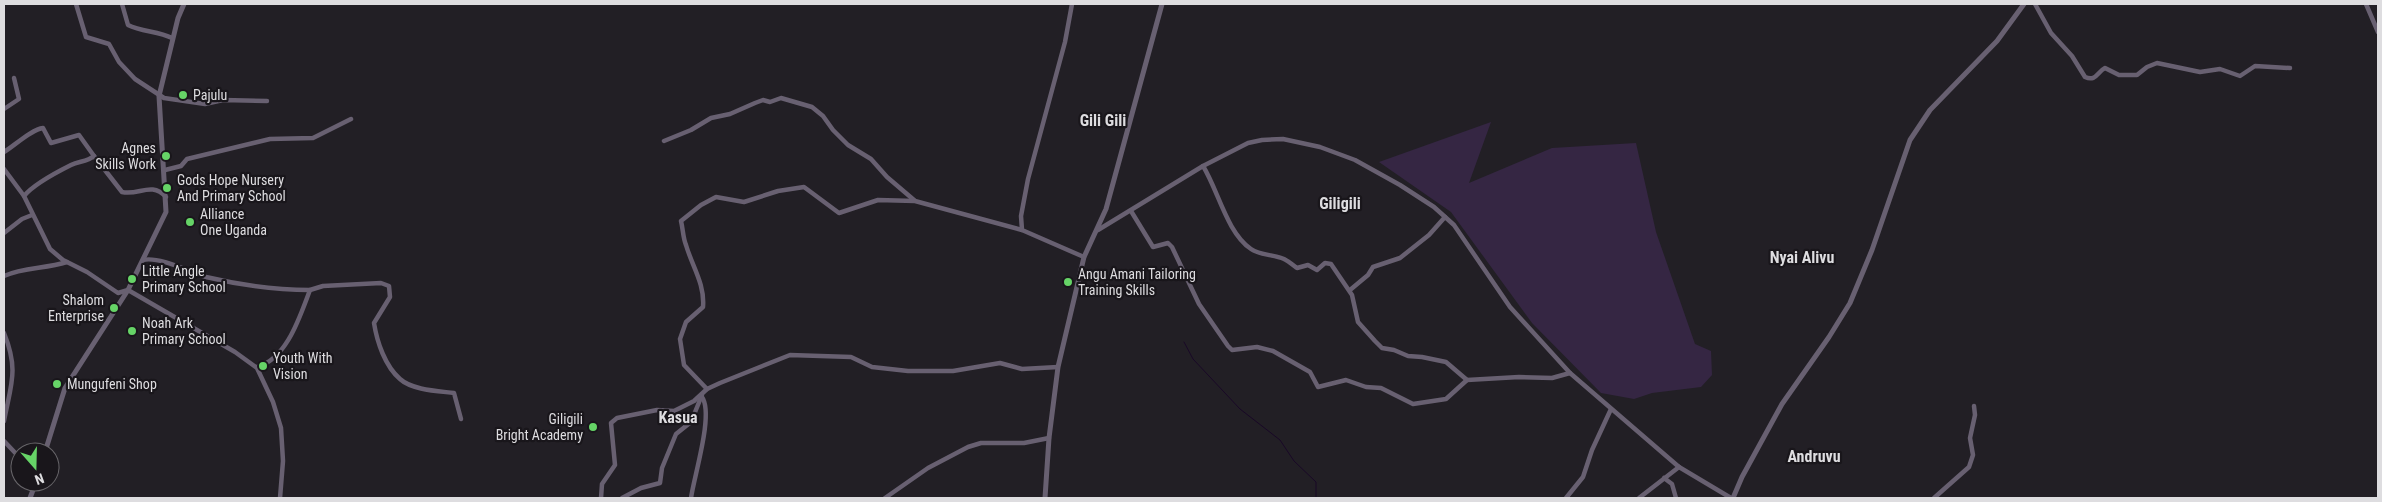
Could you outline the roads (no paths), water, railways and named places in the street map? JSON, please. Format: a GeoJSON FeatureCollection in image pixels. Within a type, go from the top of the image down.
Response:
{"type":"FeatureCollection","features":[{"type":"Feature","properties":{"kind":"street"},"geometry":{"type":"LineString","coordinates":[[76,4],[86,37],[109,44],[120,62],[135,79],[148,86],[159,96],[180,102],[205,104],[223,100],[267,101]]}},
{"type":"Feature","properties":{"kind":"street"},"geometry":{"type":"LineString","coordinates":[[122,4],[128,26],[159,32],[172,38]]}},
{"type":"Feature","properties":{"kind":"street"},"geometry":{"type":"LineString","coordinates":[[48,442],[65,388],[128,290],[166,212],[165,170],[159,96],[172,38],[184,4]]}},
{"type":"Feature","properties":{"kind":"street"},"geometry":{"type":"LineString","coordinates":[[1022,230],[1021,216],[1030,172],[1065,42],[1072,4]]}},
{"type":"Feature","properties":{"kind":"street"},"geometry":{"type":"LineString","coordinates":[[1045,498],[1049,438],[1058,367],[1084,257],[1106,209],[1162,4]]}},
{"type":"Feature","properties":{"kind":"street"},"geometry":{"type":"LineString","coordinates":[[1098,230],[1203,166],[1248,144],[1262,140],[1283,139],[1320,147],[1355,160],[1400,185],[1434,207],[1468,244],[1510,307],[1570,373],[1679,468],[1732,498],[1782,404],[1830,337],[1850,303],[1872,250],[1913,134],[1930,110],[1997,41],[2024,4]]}},
{"type":"Feature","properties":{"kind":"street"},"geometry":{"type":"LineString","coordinates":[[2035,4],[2051,33],[2072,56],[2085,77],[2089,79],[2095,78],[2105,68],[2120,75],[2137,75],[2147,67],[2157,63],[2200,72],[2220,69],[2240,76],[2255,66],[2290,68]]}},
{"type":"Feature","properties":{"kind":"street"},"geometry":{"type":"LineString","coordinates":[[2366,4],[2378,32]]}},
{"type":"Feature","properties":{"kind":"street"},"geometry":{"type":"LineString","coordinates":[[4,109],[19,99],[14,78]]}},
{"type":"Feature","properties":{"kind":"street"},"geometry":{"type":"LineString","coordinates":[[664,140],[691,130],[711,118],[730,114],[763,100],[770,102],[781,98],[787,99],[812,107],[823,116],[833,130],[848,145],[871,159],[887,177],[915,201]]}},
{"type":"Feature","properties":{"kind":"street"},"geometry":{"type":"LineString","coordinates":[[165,170],[181,166],[187,159],[244,144],[285,137],[317,137],[351,119]]}},
{"type":"Feature","properties":{"kind":"street"},"geometry":{"type":"LineString","coordinates":[[4,152],[22,141],[30,133],[43,128],[51,144],[79,135],[120,191],[128,194],[147,188],[156,189],[166,197]]}},
{"type":"Feature","properties":{"kind":"street"},"geometry":{"type":"LineString","coordinates":[[24,196],[43,181],[70,166],[87,161],[94,156]]}},
{"type":"Feature","properties":{"kind":"street"},"geometry":{"type":"LineString","coordinates":[[1203,166],[1233,226],[1248,246],[1259,253],[1284,259],[1297,268],[1308,265],[1316,270],[1325,263],[1331,264],[1350,290],[1358,322],[1382,348],[1394,350],[1412,357],[1446,362],[1455,372],[1468,380],[1519,377],[1552,378],[1570,373]]}},
{"type":"Feature","properties":{"kind":"street"},"geometry":{"type":"LineString","coordinates":[[4,170],[24,196],[50,249],[66,262],[118,293],[128,290],[175,316],[257,367],[270,393],[281,428],[283,461],[280,498]]}},
{"type":"Feature","properties":{"kind":"street"},"geometry":{"type":"LineString","coordinates":[[707,390],[684,365],[680,336],[686,322],[703,307],[704,296],[686,247],[681,221],[701,205],[716,197],[744,202],[778,191],[800,187],[808,188],[839,213],[878,200],[915,201],[1022,230],[1084,257]]}},
{"type":"Feature","properties":{"kind":"street"},"geometry":{"type":"LineString","coordinates":[[1131,211],[1153,247],[1168,244],[1172,247],[1199,304],[1218,334],[1232,350],[1263,348],[1310,372],[1318,387],[1346,380],[1366,388],[1381,388],[1413,404],[1446,398],[1468,380]]}},
{"type":"Feature","properties":{"kind":"street"},"geometry":{"type":"LineString","coordinates":[[4,233],[19,220],[32,215]]}},
{"type":"Feature","properties":{"kind":"street"},"geometry":{"type":"LineString","coordinates":[[1350,290],[1368,275],[1373,267],[1400,258],[1429,234],[1445,217]]}},
{"type":"Feature","properties":{"kind":"street"},"geometry":{"type":"LineString","coordinates":[[143,260],[153,259],[207,277],[264,288],[310,290],[323,286],[362,283],[381,283],[389,286],[390,297],[374,323],[381,350],[401,380],[416,386],[454,393],[462,418]]}},
{"type":"Feature","properties":{"kind":"street"},"geometry":{"type":"LineString","coordinates":[[4,276],[15,271],[47,268],[66,262]]}},
{"type":"Feature","properties":{"kind":"street"},"geometry":{"type":"LineString","coordinates":[[257,367],[271,360],[281,349],[292,331],[310,290]]}},
{"type":"Feature","properties":{"kind":"street"},"geometry":{"type":"LineString","coordinates":[[4,333],[13,356],[12,384],[4,420]]}},
{"type":"Feature","properties":{"kind":"street"},"geometry":{"type":"LineString","coordinates":[[608,498],[601,496],[602,484],[615,465],[611,429],[613,421],[617,418],[657,410],[674,411],[702,395],[707,390],[751,370],[790,356],[800,354],[851,357],[872,367],[908,371],[952,371],[1000,363],[1022,369],[1058,367]]}},
{"type":"Feature","properties":{"kind":"street"},"geometry":{"type":"LineString","coordinates":[[622,498],[641,488],[660,483],[662,468],[676,434],[691,422],[702,395]]}},
{"type":"Feature","properties":{"kind":"street"},"geometry":{"type":"LineString","coordinates":[[691,498],[705,427],[706,404],[702,395]]}},
{"type":"Feature","properties":{"kind":"street"},"geometry":{"type":"LineString","coordinates":[[1934,498],[1969,467],[1973,455],[1970,438],[1975,415],[1974,406]]}},
{"type":"Feature","properties":{"kind":"street"},"geometry":{"type":"LineString","coordinates":[[1566,498],[1583,477],[1592,450],[1611,409]]}},
{"type":"Feature","properties":{"kind":"street"},"geometry":{"type":"LineString","coordinates":[[885,498],[928,468],[968,447],[981,443],[1024,443],[1049,438]]}},
{"type":"Feature","properties":{"kind":"street"},"geometry":{"type":"LineString","coordinates":[[1639,498],[1679,468]]}},
{"type":"Feature","properties":{"kind":"street"},"geometry":{"type":"LineString","coordinates":[[1664,478],[1672,484],[1676,498]]}},
{"type":"Feature","properties":{"kind":"waterway"},"geometry":{"type":"LineString","coordinates":[[1184,342],[1193,359],[1240,409],[1280,440],[1294,461],[1316,482],[1316,498]]}},
{"type":"Feature","properties":{"kind":"place","name":"Pajulu"},"geometry":{"type":"Point","coordinates":[183,95]}},
{"type":"Feature","properties":{"kind":"place","name":"Agnes Skills Work"},"geometry":{"type":"Point","coordinates":[166,156]}},
{"type":"Feature","properties":{"kind":"place","name":"Gods Hope Nursery And Primary School"},"geometry":{"type":"Point","coordinates":[167,188]}},
{"type":"Feature","properties":{"kind":"place","name":"Alliance One Uganda"},"geometry":{"type":"Point","coordinates":[190,222]}},
{"type":"Feature","properties":{"kind":"place","name":"Little Angle Primary School"},"geometry":{"type":"Point","coordinates":[132,279]}},
{"type":"Feature","properties":{"kind":"place","name":"Angu Amani Tailoring Training Skills"},"geometry":{"type":"Point","coordinates":[1068,282]}},
{"type":"Feature","properties":{"kind":"place","name":"Shalom Enterprise"},"geometry":{"type":"Point","coordinates":[114,308]}},
{"type":"Feature","properties":{"kind":"place","name":"Noah Ark Primary School"},"geometry":{"type":"Point","coordinates":[132,331]}},
{"type":"Feature","properties":{"kind":"place","name":"Youth With Vision"},"geometry":{"type":"Point","coordinates":[263,366]}},
{"type":"Feature","properties":{"kind":"place","name":"Mungufeni Shop"},"geometry":{"type":"Point","coordinates":[57,384]}},
{"type":"Feature","properties":{"kind":"place","name":"Giligili Bright Academy"},"geometry":{"type":"Point","coordinates":[593,427]}},
{"type":"Feature","properties":{"kind":"district","name":"Gili Gili"},"geometry":{"type":"Point","coordinates":[1103,120]}},
{"type":"Feature","properties":{"kind":"district","name":"Giligili"},"geometry":{"type":"Point","coordinates":[1340,203]}},
{"type":"Feature","properties":{"kind":"district","name":"Nyai Alivu"},"geometry":{"type":"Point","coordinates":[1802,257]}},
{"type":"Feature","properties":{"kind":"district","name":"Kasua"},"geometry":{"type":"Point","coordinates":[678,417]}},
{"type":"Feature","properties":{"kind":"district","name":"Andruvu"},"geometry":{"type":"Point","coordinates":[1814,456]}}]}
